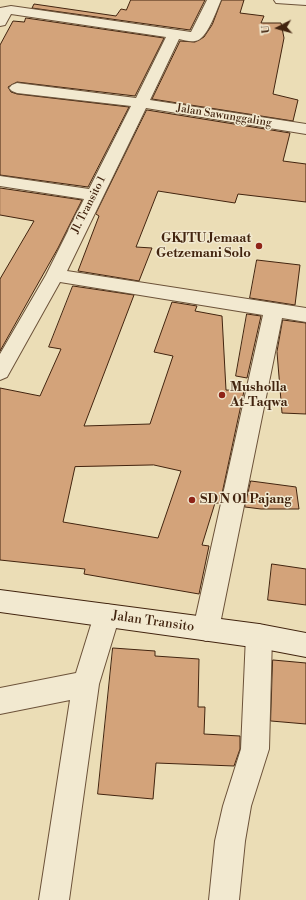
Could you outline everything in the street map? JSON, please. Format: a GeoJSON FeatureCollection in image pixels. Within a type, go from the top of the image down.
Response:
{"type":"FeatureCollection","features":[{"type":"Feature","properties":{"kind":"street"},"geometry":{"type":"LineString","coordinates":[[1,17],[8,10],[11,10],[188,37],[197,36],[214,0]]}},
{"type":"Feature","properties":{"kind":"street"},"geometry":{"type":"LineString","coordinates":[[281,0],[306,1]]}},
{"type":"Feature","properties":{"kind":"street","name":"Jl. Transito 1"},"geometry":{"type":"LineString","coordinates":[[0,372],[55,275],[174,35]]}},
{"type":"Feature","properties":{"kind":"street","name":"Jalan Sawunggaling"},"geometry":{"type":"LineString","coordinates":[[17,88],[141,103],[306,130]]}},
{"type":"Feature","properties":{"kind":"street"},"geometry":{"type":"LineString","coordinates":[[0,182],[94,195]]}},
{"type":"Feature","properties":{"kind":"street"},"geometry":{"type":"LineString","coordinates":[[55,275],[306,315]]}},
{"type":"Feature","properties":{"kind":"street"},"geometry":{"type":"LineString","coordinates":[[206,629],[274,311]]}},
{"type":"Feature","properties":{"kind":"street","name":"Jalan Transito"},"geometry":{"type":"LineString","coordinates":[[0,601],[259,636],[306,644]]}},
{"type":"Feature","properties":{"kind":"street"},"geometry":{"type":"LineString","coordinates":[[54,900],[86,684],[107,615]]}},
{"type":"Feature","properties":{"kind":"street"},"geometry":{"type":"LineString","coordinates":[[224,900],[230,841],[236,806],[255,748],[259,636]]}},
{"type":"Feature","properties":{"kind":"street"},"geometry":{"type":"LineString","coordinates":[[0,701],[86,684]]}},
{"type":"Feature","properties":{"kind":"building"},"geometry":{"type":"Polygon","coordinates":[[[131,0],[205,0],[190,30],[32,8],[34,4],[116,16],[121,9],[126,10],[131,0]]]}},
{"type":"Feature","properties":{"kind":"building"},"geometry":{"type":"Polygon","coordinates":[[[222,0],[244,0],[240,13],[264,16],[261,23],[281,23],[284,38],[273,94],[298,100],[293,121],[152,99],[180,41],[195,42],[204,37],[212,25],[222,0]]]}},
{"type":"Feature","properties":{"kind":"building"},"geometry":{"type":"Polygon","coordinates":[[[26,18],[164,38],[135,96],[17,82],[8,87],[11,92],[17,94],[129,107],[88,187],[0,175],[0,45],[13,21],[24,22],[26,18]]]}},
{"type":"Feature","properties":{"kind":"building"},"geometry":{"type":"Polygon","coordinates":[[[147,110],[290,133],[283,161],[306,164],[306,202],[238,194],[235,203],[158,191],[136,247],[152,248],[139,281],[78,271],[99,216],[96,214],[147,110]]]}},
{"type":"Feature","properties":{"kind":"building"},"geometry":{"type":"Polygon","coordinates":[[[0,188],[82,200],[58,248],[0,351],[0,279],[34,221],[0,215],[0,188]]]}},
{"type":"Feature","properties":{"kind":"building"},"geometry":{"type":"Polygon","coordinates":[[[257,260],[300,265],[295,305],[250,298],[257,260]]]}},
{"type":"Feature","properties":{"kind":"building"},"geometry":{"type":"Polygon","coordinates":[[[73,286],[134,295],[84,426],[150,424],[173,356],[154,352],[172,302],[197,306],[195,311],[222,316],[226,390],[244,391],[220,503],[215,503],[202,545],[209,546],[199,594],[84,574],[85,569],[0,560],[0,388],[40,396],[61,349],[49,347],[73,286]],[[154,465],[75,467],[63,522],[158,538],[181,471],[154,465]]]}},
{"type":"Feature","properties":{"kind":"building"},"geometry":{"type":"Polygon","coordinates":[[[247,314],[261,316],[247,378],[236,376],[247,314]]]}},
{"type":"Feature","properties":{"kind":"building"},"geometry":{"type":"Polygon","coordinates":[[[283,320],[306,323],[306,414],[282,413],[277,352],[283,320]]]}},
{"type":"Feature","properties":{"kind":"building"},"geometry":{"type":"Polygon","coordinates":[[[251,481],[296,487],[299,509],[261,509],[245,507],[251,481]]]}},
{"type":"Feature","properties":{"kind":"building"},"geometry":{"type":"Polygon","coordinates":[[[272,564],[306,569],[306,605],[268,600],[272,564]]]}},
{"type":"Feature","properties":{"kind":"building"},"geometry":{"type":"Polygon","coordinates":[[[113,648],[155,651],[155,656],[199,659],[198,707],[205,707],[204,734],[240,736],[240,749],[234,766],[156,763],[153,799],[98,794],[113,648]]]}},
{"type":"Feature","properties":{"kind":"building"},"geometry":{"type":"Polygon","coordinates":[[[273,660],[306,663],[306,724],[271,721],[273,660]]]}},
{"type":"Feature","properties":{"kind":"place","name":"GKJTU Jemaat Getzemani Solo"},"geometry":{"type":"Point","coordinates":[259,246]}},
{"type":"Feature","properties":{"kind":"place","name":"Musholla At-Taqwa"},"geometry":{"type":"Point","coordinates":[222,395]}},
{"type":"Feature","properties":{"kind":"place","name":"SD N 01 Pajang"},"geometry":{"type":"Point","coordinates":[192,500]}}]}
